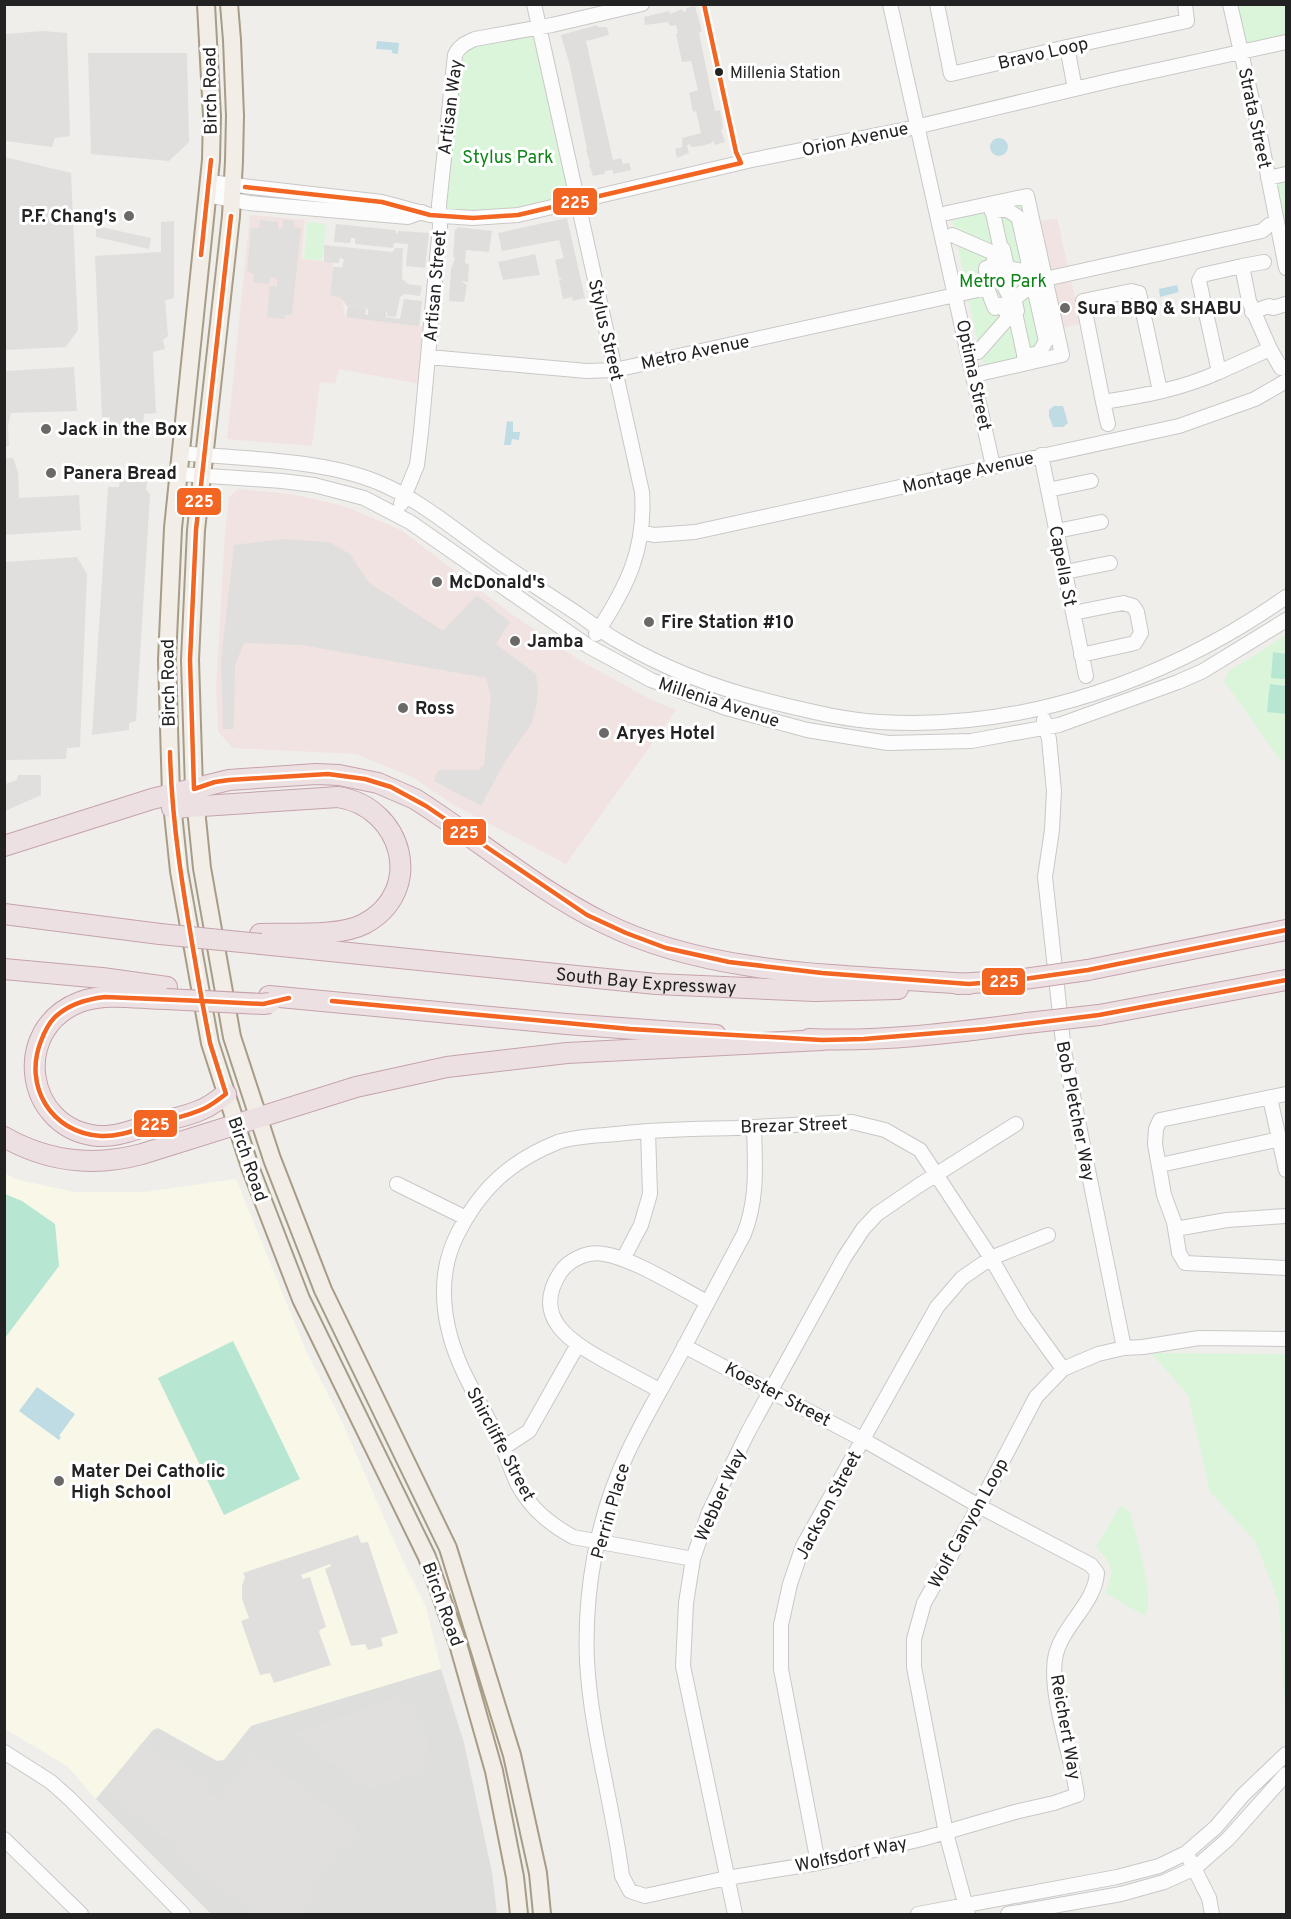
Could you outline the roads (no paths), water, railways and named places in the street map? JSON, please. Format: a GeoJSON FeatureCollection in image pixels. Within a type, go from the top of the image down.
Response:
{"type":"FeatureCollection","features":[{"type":"Feature","properties":{"kind":"highway"},"geometry":{"type":"LineString","coordinates":[[195,797],[215,782],[229,780],[312,774],[339,774],[365,779],[391,787],[420,802],[587,915],[656,944],[708,958],[787,970],[969,984]]}},
{"type":"Feature","properties":{"kind":"highway"},"geometry":{"type":"LineString","coordinates":[[4,846],[172,801],[195,797],[338,797],[353,800],[368,807],[386,822],[394,835],[400,858],[398,881],[389,902],[373,919],[358,927],[342,931],[259,939]]}},
{"type":"Feature","properties":{"kind":"highway","name":"South Bay Expressway"},"geometry":{"type":"LineString","coordinates":[[4,914],[164,934],[259,939],[616,981],[696,987],[845,991],[1017,980],[1088,970],[1287,930]]}},
{"type":"Feature","properties":{"kind":"highway"},"geometry":{"type":"LineString","coordinates":[[4,969],[102,978],[166,993],[263,1004],[276,999],[577,1025],[822,1040]]}},
{"type":"Feature","properties":{"kind":"highway"},"geometry":{"type":"LineString","coordinates":[[4,1137],[27,1149],[75,1161],[131,1157],[326,1096],[386,1080],[478,1063],[567,1053],[945,1033],[1099,1015],[1287,980]]}},
{"type":"Feature","properties":{"kind":"highway"},"geometry":{"type":"LineString","coordinates":[[166,993],[81,1001],[60,1014],[44,1032],[35,1055],[35,1080],[44,1103],[54,1115],[73,1129],[88,1134],[110,1136],[204,1109],[226,1094]]}},
{"type":"Feature","properties":{"kind":"main road","name":"Birch Road"},"geometry":{"type":"LineString","coordinates":[[206,4],[212,116],[208,188],[173,528],[166,660],[172,801],[179,871],[210,1043],[249,1167],[302,1299],[427,1557],[458,1644],[494,1771],[515,1876],[519,1914]]}},
{"type":"Feature","properties":{"kind":"main road","name":"Birch Road"},"geometry":{"type":"LineString","coordinates":[[229,4],[235,116],[232,193],[196,530],[190,660],[195,797],[202,868],[232,1037],[258,1118],[323,1290],[448,1548],[512,1755],[538,1873],[542,1914]]}},
{"type":"Feature","properties":{"kind":"street","name":"Stylus Street"},"geometry":{"type":"LineString","coordinates":[[534,4],[640,476],[642,532],[623,592],[588,646]]}},
{"type":"Feature","properties":{"kind":"street"},"geometry":{"type":"LineString","coordinates":[[540,28],[642,4]]}},
{"type":"Feature","properties":{"kind":"street","name":"Optima Street"},"geometry":{"type":"LineString","coordinates":[[890,4],[917,126],[944,218],[956,295],[978,371],[993,466]]}},
{"type":"Feature","properties":{"kind":"street","name":"Bravo Loop"},"geometry":{"type":"LineString","coordinates":[[937,4],[951,74],[1187,21],[1185,4]]}},
{"type":"Feature","properties":{"kind":"street","name":"Strata Street"},"geometry":{"type":"LineString","coordinates":[[1230,4],[1287,268]]}},
{"type":"Feature","properties":{"kind":"street","name":"Artisan Way"},"geometry":{"type":"LineString","coordinates":[[441,215],[439,205],[457,50],[475,39],[540,28]]}},
{"type":"Feature","properties":{"kind":"street","name":"Orion Avenue"},"geometry":{"type":"LineString","coordinates":[[208,188],[232,193],[249,204],[408,217],[422,212],[473,218],[512,216],[752,160],[917,126],[1287,42]]}},
{"type":"Feature","properties":{"kind":"street"},"geometry":{"type":"LineString","coordinates":[[1067,47],[1075,89]]}},
{"type":"Feature","properties":{"kind":"street"},"geometry":{"type":"LineString","coordinates":[[1268,178],[1287,174]]}},
{"type":"Feature","properties":{"kind":"street"},"geometry":{"type":"LineString","coordinates":[[944,218],[992,208],[1027,196],[1030,279],[1026,297],[978,352]]}},
{"type":"Feature","properties":{"kind":"street"},"geometry":{"type":"LineString","coordinates":[[992,208],[1005,268],[1002,277],[1005,292],[1012,299],[1025,360]]}},
{"type":"Feature","properties":{"kind":"street"},"geometry":{"type":"LineString","coordinates":[[992,208],[1006,209],[1018,217],[1030,279],[1046,341],[1039,353],[1025,360]]}},
{"type":"Feature","properties":{"kind":"street","name":"Artisan Street"},"geometry":{"type":"LineString","coordinates":[[429,357],[441,215]]}},
{"type":"Feature","properties":{"kind":"street"},"geometry":{"type":"LineString","coordinates":[[1030,279],[1262,231],[1269,225]]}},
{"type":"Feature","properties":{"kind":"street"},"geometry":{"type":"LineString","coordinates":[[952,235],[1019,264],[1030,279],[1062,355],[1025,360],[978,371]]}},
{"type":"Feature","properties":{"kind":"street"},"geometry":{"type":"LineString","coordinates":[[1001,255],[991,269],[986,268],[987,288],[995,308],[999,304],[1014,312]]}},
{"type":"Feature","properties":{"kind":"street"},"geometry":{"type":"LineString","coordinates":[[1219,372],[1199,281],[1202,275],[1264,262]]}},
{"type":"Feature","properties":{"kind":"street"},"geometry":{"type":"LineString","coordinates":[[1242,266],[1252,312],[1284,375]]}},
{"type":"Feature","properties":{"kind":"street","name":"Metro Avenue"},"geometry":{"type":"LineString","coordinates":[[429,357],[587,372],[615,369],[987,288]]}},
{"type":"Feature","properties":{"kind":"street"},"geometry":{"type":"LineString","coordinates":[[1108,424],[1083,301],[1131,291],[1139,293],[1160,391]]}},
{"type":"Feature","properties":{"kind":"street"},"geometry":{"type":"LineString","coordinates":[[1252,312],[1287,296]]}},
{"type":"Feature","properties":{"kind":"street"},"geometry":{"type":"LineString","coordinates":[[1269,306],[1273,308],[1287,304]]}},
{"type":"Feature","properties":{"kind":"street"},"geometry":{"type":"LineString","coordinates":[[1103,402],[1190,384],[1270,349]]}},
{"type":"Feature","properties":{"kind":"street"},"geometry":{"type":"LineString","coordinates":[[397,514],[417,465],[429,357]]}},
{"type":"Feature","properties":{"kind":"street","name":"Montage Avenue"},"geometry":{"type":"LineString","coordinates":[[642,532],[654,535],[695,532],[1179,426],[1255,399],[1284,375]]}},
{"type":"Feature","properties":{"kind":"street","name":"Millenia Avenue"},"geometry":{"type":"LineString","coordinates":[[181,453],[321,467],[374,481],[405,496],[637,652],[677,671],[755,698],[832,716],[881,722],[933,723],[1041,709],[1108,689],[1193,654],[1287,597]]}},
{"type":"Feature","properties":{"kind":"street","name":"Capella St"},"geometry":{"type":"LineString","coordinates":[[1041,455],[1086,676]]}},
{"type":"Feature","properties":{"kind":"street","name":"Millenia Avenue"},"geometry":{"type":"LineString","coordinates":[[179,474],[258,478],[314,485],[364,498],[397,514],[588,646],[651,680],[726,708],[829,734],[888,743],[971,741],[1047,729],[1203,671],[1287,620]]}},
{"type":"Feature","properties":{"kind":"street"},"geometry":{"type":"LineString","coordinates":[[1048,490],[1091,481]]}},
{"type":"Feature","properties":{"kind":"street"},"geometry":{"type":"LineString","coordinates":[[1057,531],[1101,522]]}},
{"type":"Feature","properties":{"kind":"street"},"geometry":{"type":"LineString","coordinates":[[1065,572],[1110,563]]}},
{"type":"Feature","properties":{"kind":"street"},"geometry":{"type":"LineString","coordinates":[[1073,614],[1127,604],[1137,610],[1141,634],[1135,643],[1082,655]]}},
{"type":"Feature","properties":{"kind":"street"},"geometry":{"type":"LineString","coordinates":[[1193,654],[1203,671]]}},
{"type":"Feature","properties":{"kind":"street","name":"Bob Pletcher Way"},"geometry":{"type":"LineString","coordinates":[[1041,709],[1047,729],[1054,791],[1052,830],[1045,877],[1064,1051],[1124,1348]]}},
{"type":"Feature","properties":{"kind":"street"},"geometry":{"type":"LineString","coordinates":[[829,734],[832,716]]}},
{"type":"Feature","properties":{"kind":"street"},"geometry":{"type":"LineString","coordinates":[[1287,1094],[1160,1120],[1156,1129],[1155,1144],[1164,1195],[1175,1229],[1179,1253],[1185,1263],[1287,1268]]}},
{"type":"Feature","properties":{"kind":"street"},"geometry":{"type":"LineString","coordinates":[[1270,1098],[1287,1170]]}},
{"type":"Feature","properties":{"kind":"street","name":"Brezar Street"},"geometry":{"type":"LineString","coordinates":[[466,1218],[495,1180],[523,1159],[565,1140],[648,1131],[852,1122],[885,1130],[920,1150],[991,1258],[1024,1315],[1063,1369]]}},
{"type":"Feature","properties":{"kind":"street","name":"Webber Way"},"geometry":{"type":"LineString","coordinates":[[735,1914],[683,1666],[686,1603],[693,1559],[714,1499],[841,1263],[863,1229],[877,1214],[936,1173],[1016,1124]]}},
{"type":"Feature","properties":{"kind":"street","name":"Perrin Place"},"geometry":{"type":"LineString","coordinates":[[626,1885],[622,1876],[591,1700],[588,1665],[589,1594],[598,1542],[615,1482],[659,1390],[751,1218],[756,1191],[754,1127]]}},
{"type":"Feature","properties":{"kind":"street"},"geometry":{"type":"LineString","coordinates":[[623,1259],[641,1225],[650,1194],[648,1131]]}},
{"type":"Feature","properties":{"kind":"street"},"geometry":{"type":"LineString","coordinates":[[1160,1165],[1280,1139]]}},
{"type":"Feature","properties":{"kind":"street"},"geometry":{"type":"LineString","coordinates":[[397,1184],[466,1218]]}},
{"type":"Feature","properties":{"kind":"street"},"geometry":{"type":"LineString","coordinates":[[1175,1229],[1227,1220],[1287,1216]]}},
{"type":"Feature","properties":{"kind":"street","name":"Shircliffe Street"},"geometry":{"type":"LineString","coordinates":[[466,1218],[454,1241],[448,1260],[444,1290],[447,1327],[458,1361],[503,1448],[518,1485],[540,1515],[573,1537],[693,1559]]}},
{"type":"Feature","properties":{"kind":"street","name":"Jackson Street"},"geometry":{"type":"LineString","coordinates":[[818,1863],[781,1669],[781,1625],[798,1557],[937,1307],[962,1278],[991,1258],[1048,1235]]}},
{"type":"Feature","properties":{"kind":"street"},"geometry":{"type":"LineString","coordinates":[[659,1390],[577,1346],[552,1318],[550,1297],[554,1283],[564,1267],[574,1260],[590,1253],[604,1254],[623,1259],[707,1302]]}},
{"type":"Feature","properties":{"kind":"street","name":"Wolf Canyon Loop"},"geometry":{"type":"LineString","coordinates":[[967,1909],[946,1833],[914,1667],[914,1639],[924,1603],[979,1506],[1036,1397],[1063,1369],[1098,1354],[1124,1348],[1198,1338],[1287,1339]]}},
{"type":"Feature","properties":{"kind":"street"},"geometry":{"type":"LineString","coordinates":[[503,1448],[529,1431],[577,1346]]}},
{"type":"Feature","properties":{"kind":"street","name":"Koester Street"},"geometry":{"type":"LineString","coordinates":[[684,1346],[862,1439],[979,1506],[1091,1565]]}},
{"type":"Feature","properties":{"kind":"street","name":"Reichert Way"},"geometry":{"type":"LineString","coordinates":[[1077,1795],[1054,1678],[1056,1654],[1067,1628],[1096,1585],[1097,1573],[1091,1565]]}},
{"type":"Feature","properties":{"kind":"street"},"geometry":{"type":"LineString","coordinates":[[4,1752],[51,1782],[70,1798],[183,1914]]}},
{"type":"Feature","properties":{"kind":"street"},"geometry":{"type":"LineString","coordinates":[[918,1914],[967,1909],[1118,1877],[1158,1866],[1186,1853],[1216,1827],[1243,1795],[1287,1754]]}},
{"type":"Feature","properties":{"kind":"street"},"geometry":{"type":"LineString","coordinates":[[1008,1914],[1121,1894],[1164,1882],[1195,1868],[1228,1839],[1287,1774]]}},
{"type":"Feature","properties":{"kind":"street","name":"Wolfsdorf Way"},"geometry":{"type":"LineString","coordinates":[[626,1885],[630,1891],[645,1896],[727,1878],[818,1863],[946,1833],[1077,1795]]}},
{"type":"Feature","properties":{"kind":"street"},"geometry":{"type":"LineString","coordinates":[[4,1839],[72,1911]]}},
{"type":"Feature","properties":{"kind":"street"},"geometry":{"type":"LineString","coordinates":[[1186,1853],[1209,1898],[1212,1914]]}},
{"type":"Feature","properties":{"kind":"water"},"geometry":{"type":"Polygon","coordinates":[[[377,41],[399,43],[398,54],[392,53],[392,50],[376,49],[377,41]]]}},
{"type":"Feature","properties":{"kind":"water"},"geometry":{"type":"Polygon","coordinates":[[[999,138],[1005,141],[1008,147],[1005,153],[999,156],[993,153],[990,147],[993,141],[999,138]]]}},
{"type":"Feature","properties":{"kind":"water"},"geometry":{"type":"Polygon","coordinates":[[[1177,285],[1179,292],[1160,297],[1159,289],[1177,285]]]}},
{"type":"Feature","properties":{"kind":"water"},"geometry":{"type":"Polygon","coordinates":[[[1054,406],[1063,406],[1068,423],[1063,427],[1053,427],[1049,410],[1054,406]]]}},
{"type":"Feature","properties":{"kind":"water"},"geometry":{"type":"Polygon","coordinates":[[[507,421],[513,422],[513,432],[520,432],[519,440],[512,439],[511,445],[504,445],[507,421]]]}},
{"type":"Feature","properties":{"kind":"water"},"geometry":{"type":"Polygon","coordinates":[[[37,1387],[75,1414],[59,1436],[61,1437],[59,1440],[19,1411],[37,1387]]]}},
{"type":"Feature","properties":{"kind":"place","name":"Millenia Station"},"geometry":{"type":"Point","coordinates":[719,72]}},
{"type":"Feature","properties":{"kind":"place","name":"P.F. Chang's"},"geometry":{"type":"Point","coordinates":[129,216]}},
{"type":"Feature","properties":{"kind":"place","name":"Sura BBQ & SHABU"},"geometry":{"type":"Point","coordinates":[1065,308]}},
{"type":"Feature","properties":{"kind":"place","name":"Jack in the Box"},"geometry":{"type":"Point","coordinates":[46,429]}},
{"type":"Feature","properties":{"kind":"place","name":"Panera Bread"},"geometry":{"type":"Point","coordinates":[51,473]}},
{"type":"Feature","properties":{"kind":"place","name":"McDonald's"},"geometry":{"type":"Point","coordinates":[437,582]}},
{"type":"Feature","properties":{"kind":"place","name":"Fire Station #10"},"geometry":{"type":"Point","coordinates":[649,622]}},
{"type":"Feature","properties":{"kind":"place","name":"Jamba"},"geometry":{"type":"Point","coordinates":[515,641]}},
{"type":"Feature","properties":{"kind":"place","name":"Ross"},"geometry":{"type":"Point","coordinates":[403,708]}},
{"type":"Feature","properties":{"kind":"place","name":"Aryes Hotel"},"geometry":{"type":"Point","coordinates":[604,733]}},
{"type":"Feature","properties":{"kind":"place","name":"Mater Dei Catholic High School"},"geometry":{"type":"Point","coordinates":[59,1481]}},
{"type":"Feature","properties":{"kind":"park label","name":"Stylus Park"},"geometry":{"type":"Point","coordinates":[508,157]}},
{"type":"Feature","properties":{"kind":"park label","name":"Metro Park"},"geometry":{"type":"Point","coordinates":[1003,281]}}]}
